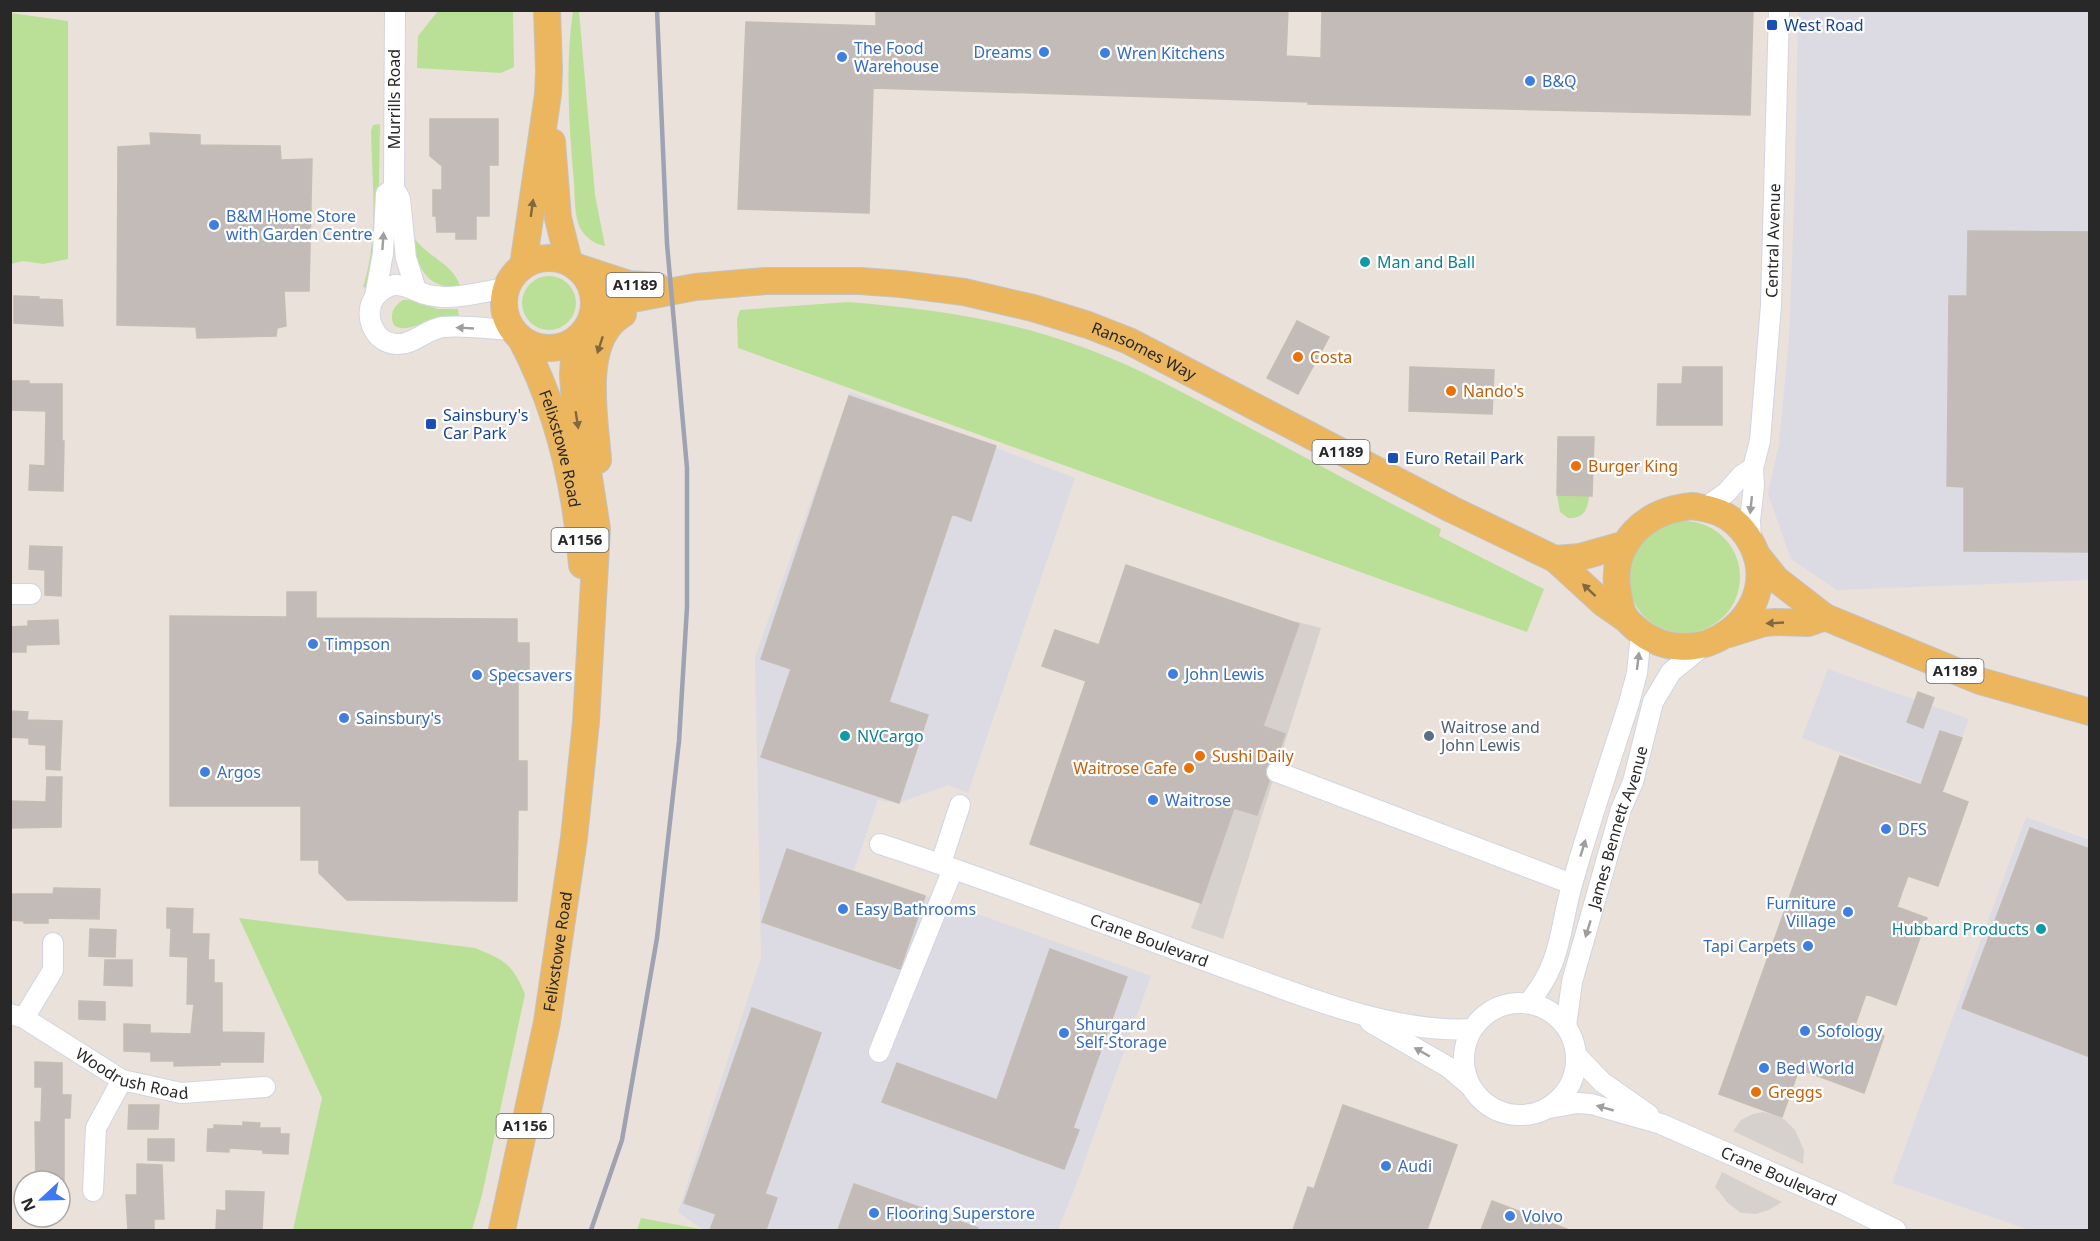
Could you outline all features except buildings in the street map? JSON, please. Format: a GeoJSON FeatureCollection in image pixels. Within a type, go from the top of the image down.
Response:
{"type":"FeatureCollection","features":[{"type":"Feature","properties":{"kind":"main road"},"geometry":{"type":"LineString","coordinates":[[524,266],[548,94],[547,10]]}},
{"type":"Feature","properties":{"kind":"main road"},"geometry":{"type":"LineString","coordinates":[[548,94],[558,218],[573,265]]}},
{"type":"Feature","properties":{"kind":"main road"},"geometry":{"type":"LineString","coordinates":[[553,258],[573,265],[586,277],[595,302],[593,316],[586,330],[575,341],[562,347],[548,349],[534,346],[517,335],[506,317],[504,302],[506,288],[511,279],[524,266],[538,259],[553,258]]}},
{"type":"Feature","properties":{"kind":"main road","name":"Ransomes Way"},"geometry":{"type":"LineString","coordinates":[[573,265],[629,284],[695,287]]}},
{"type":"Feature","properties":{"kind":"main road","name":"Ransomes Way"},"geometry":{"type":"LineString","coordinates":[[593,316],[617,302],[695,287],[791,280],[901,284],[964,292],[1066,317],[1129,341],[1451,509],[1554,558],[1633,627]]}},
{"type":"Feature","properties":{"kind":"main road"},"geometry":{"type":"LineString","coordinates":[[597,529],[598,464],[592,387],[596,357],[603,334],[613,322],[657,294]]}},
{"type":"Feature","properties":{"kind":"main road","name":"Felixstowe Road"},"geometry":{"type":"LineString","coordinates":[[517,335],[552,413],[570,472],[579,529],[590,670]]}},
{"type":"Feature","properties":{"kind":"main road","name":"Felixstowe Road"},"geometry":{"type":"LineString","coordinates":[[502,1230],[547,1022],[566,903],[590,670],[597,529],[587,465],[576,421],[573,375],[575,341]]}},
{"type":"Feature","properties":{"kind":"main road"},"geometry":{"type":"LineString","coordinates":[[1726,635],[1744,618],[1756,595],[1759,575],[1753,549],[1734,520],[1719,512],[1694,506],[1677,508],[1653,517],[1633,532],[1620,556],[1616,582],[1620,607],[1633,627],[1662,645],[1688,648],[1703,646],[1726,635],[1764,623],[1808,623],[1825,617]]}},
{"type":"Feature","properties":{"kind":"main road","name":"Ransomes Way"},"geometry":{"type":"LineString","coordinates":[[1554,558],[1592,555],[1626,544]]}},
{"type":"Feature","properties":{"kind":"main road","name":"A1189"},"geometry":{"type":"LineString","coordinates":[[1753,549],[1776,579],[1825,617],[1980,681],[2090,712]]}},
{"type":"Feature","properties":{"kind":"street","name":"Murrills Road"},"geometry":{"type":"LineString","coordinates":[[395,10],[394,188],[400,199],[406,258],[416,290]]}},
{"type":"Feature","properties":{"kind":"street","name":"Central Avenue"},"geometry":{"type":"LineString","coordinates":[[1753,549],[1750,520],[1754,485],[1753,468],[1760,441],[1771,305],[1779,10]]}},
{"type":"Feature","properties":{"kind":"street","name":"Murrills Road"},"geometry":{"type":"LineString","coordinates":[[394,188],[386,194],[382,253],[375,297],[369,308],[374,331],[382,340],[394,345],[406,344],[429,331],[442,327],[517,335]]}},
{"type":"Feature","properties":{"kind":"street"},"geometry":{"type":"LineString","coordinates":[[375,297],[393,285],[406,286],[426,295],[445,297],[506,288]]}},
{"type":"Feature","properties":{"kind":"street"},"geometry":{"type":"LineString","coordinates":[[1703,508],[1726,493],[1742,475],[1753,468]]}},
{"type":"Feature","properties":{"kind":"street"},"geometry":{"type":"LineString","coordinates":[[10,594],[32,594]]}},
{"type":"Feature","properties":{"kind":"street","name":"James Bennett Avenue"},"geometry":{"type":"LineString","coordinates":[[1527,1003],[1549,975],[1559,945],[1572,884],[1629,703],[1637,673],[1633,627]]}},
{"type":"Feature","properties":{"kind":"street","name":"James Bennett Avenue"},"geometry":{"type":"LineString","coordinates":[[1566,1026],[1572,982],[1621,809],[1634,782],[1653,702],[1671,672],[1703,646]]}},
{"type":"Feature","properties":{"kind":"street"},"geometry":{"type":"LineString","coordinates":[[1277,772],[1572,884]]}},
{"type":"Feature","properties":{"kind":"street"},"geometry":{"type":"LineString","coordinates":[[879,1052],[947,866],[960,805]]}},
{"type":"Feature","properties":{"kind":"street","name":"Crane Boulevard"},"geometry":{"type":"LineString","coordinates":[[880,844],[1347,1009],[1412,1026],[1433,1029],[1472,1029]]}},
{"type":"Feature","properties":{"kind":"street"},"geometry":{"type":"LineString","coordinates":[[17,1016],[52,970],[53,943]]}},
{"type":"Feature","properties":{"kind":"street"},"geometry":{"type":"LineString","coordinates":[[1512,1003],[1527,1003],[1542,1007],[1556,1015],[1566,1026],[1574,1041],[1575,1071],[1570,1086],[1549,1108],[1532,1115],[1513,1116],[1496,1110],[1481,1100],[1470,1085],[1464,1066],[1465,1047],[1472,1029],[1483,1017],[1496,1008],[1512,1003]]}},
{"type":"Feature","properties":{"kind":"street","name":"Crane Boulevard"},"geometry":{"type":"LineString","coordinates":[[1347,1009],[1448,1067],[1470,1085]]}},
{"type":"Feature","properties":{"kind":"street","name":"Woodrush Road"},"geometry":{"type":"LineString","coordinates":[[17,1016],[122,1080],[182,1093],[265,1087]]}},
{"type":"Feature","properties":{"kind":"street","name":"Crane Boulevard"},"geometry":{"type":"LineString","coordinates":[[1576,1056],[1602,1082],[1661,1124]]}},
{"type":"Feature","properties":{"kind":"street"},"geometry":{"type":"LineString","coordinates":[[93,1191],[96,1128],[122,1080]]}},
{"type":"Feature","properties":{"kind":"street","name":"Crane Boulevard"},"geometry":{"type":"LineString","coordinates":[[1549,1108],[1578,1103],[1590,1104],[1661,1124],[1841,1203],[1896,1230]]}},
{"type":"Feature","properties":{"kind":"shaded area"},"geometry":{"type":"Polygon","coordinates":[[[1798,11],[2089,11],[2089,580],[1837,590],[1791,559],[1768,494],[1779,444],[1789,338],[1798,11]]]}},
{"type":"Feature","properties":{"kind":"shaded area"},"geometry":{"type":"Polygon","coordinates":[[[850,392],[1075,478],[968,793],[948,785],[899,803],[878,800],[854,870],[1151,976],[1058,1230],[704,1230],[678,1212],[761,958],[755,657],[850,392]]]}},
{"type":"Feature","properties":{"kind":"shaded area"},"geometry":{"type":"Polygon","coordinates":[[[1294,621],[1321,628],[1223,939],[1191,928],[1234,808],[1257,815],[1285,734],[1263,726],[1298,625],[1294,621]]]}},
{"type":"Feature","properties":{"kind":"shaded area"},"geometry":{"type":"Polygon","coordinates":[[[1828,669],[1969,719],[1942,791],[1802,738],[1828,669]]]}},
{"type":"Feature","properties":{"kind":"shaded area"},"geometry":{"type":"Polygon","coordinates":[[[2026,817],[2089,840],[2089,1230],[2027,1229],[1892,1183],[2026,817]]]}},
{"type":"Feature","properties":{"kind":"shaded area"},"geometry":{"type":"Polygon","coordinates":[[[1763,1112],[1785,1120],[1795,1130],[1804,1150],[1803,1164],[1733,1131],[1741,1120],[1763,1112]]]}},
{"type":"Feature","properties":{"kind":"shaded area"},"geometry":{"type":"Polygon","coordinates":[[[1722,1172],[1782,1202],[1769,1210],[1756,1214],[1741,1213],[1728,1203],[1715,1187],[1722,1172]]]}},
{"type":"Feature","properties":{"kind":"green space"},"geometry":{"type":"Polygon","coordinates":[[[438,11],[513,11],[514,67],[501,73],[417,68],[418,36],[438,11]]]}},
{"type":"Feature","properties":{"kind":"green space"},"geometry":{"type":"Polygon","coordinates":[[[573,11],[579,11],[595,195],[605,246],[585,235],[578,223],[576,211],[568,74],[573,11]]]}},
{"type":"Feature","properties":{"kind":"green space"},"geometry":{"type":"Polygon","coordinates":[[[11,13],[68,21],[68,259],[43,264],[23,261],[11,264],[11,13]]]}},
{"type":"Feature","properties":{"kind":"green space"},"geometry":{"type":"Polygon","coordinates":[[[380,124],[378,239],[368,288],[363,287],[373,229],[371,131],[373,125],[380,124]]]}},
{"type":"Feature","properties":{"kind":"green space"},"geometry":{"type":"Polygon","coordinates":[[[413,235],[424,248],[451,271],[460,286],[438,284],[424,273],[416,255],[413,235]]]}},
{"type":"Feature","properties":{"kind":"green space"},"geometry":{"type":"Polygon","coordinates":[[[549,276],[559,278],[568,284],[574,293],[576,303],[574,313],[568,322],[559,328],[549,330],[539,328],[530,322],[524,313],[522,303],[524,293],[530,284],[539,278],[549,276]]]}},
{"type":"Feature","properties":{"kind":"green space"},"geometry":{"type":"Polygon","coordinates":[[[403,300],[438,309],[458,309],[459,318],[438,318],[409,328],[396,327],[392,315],[396,306],[403,300]]]}},
{"type":"Feature","properties":{"kind":"green space"},"geometry":{"type":"Polygon","coordinates":[[[848,302],[961,315],[1017,327],[1090,350],[1145,373],[1441,529],[1439,536],[1544,589],[1527,632],[738,348],[737,319],[740,310],[848,302]]]}},
{"type":"Feature","properties":{"kind":"green space"},"geometry":{"type":"Polygon","coordinates":[[[1557,495],[1589,496],[1588,505],[1578,517],[1568,518],[1560,512],[1557,495]]]}},
{"type":"Feature","properties":{"kind":"green space"},"geometry":{"type":"Polygon","coordinates":[[[1684,521],[1705,525],[1724,537],[1736,556],[1740,577],[1736,598],[1724,617],[1705,629],[1684,633],[1663,629],[1644,617],[1632,598],[1628,577],[1632,556],[1644,537],[1663,525],[1684,521]]]}},
{"type":"Feature","properties":{"kind":"green space"},"geometry":{"type":"Polygon","coordinates":[[[239,918],[475,948],[500,960],[516,975],[525,994],[482,1195],[472,1230],[293,1230],[322,1098],[239,918]]]}},
{"type":"Feature","properties":{"kind":"green space"},"geometry":{"type":"Polygon","coordinates":[[[641,1218],[700,1229],[700,1230],[637,1230],[641,1218]]]}},
{"type":"Feature","properties":{"kind":"railway"},"geometry":{"type":"LineString","coordinates":[[591,1230],[622,1140],[657,938],[679,741],[687,607],[687,468],[667,244],[657,10]]}},
{"type":"Feature","properties":{"kind":"place","name":"West Road"},"geometry":{"type":"Point","coordinates":[1772,25]}},
{"type":"Feature","properties":{"kind":"place","name":"Dreams"},"geometry":{"type":"Point","coordinates":[1044,52]}},
{"type":"Feature","properties":{"kind":"place","name":"Wren Kitchens"},"geometry":{"type":"Point","coordinates":[1105,53]}},
{"type":"Feature","properties":{"kind":"place","name":"The Food Warehouse"},"geometry":{"type":"Point","coordinates":[842,57]}},
{"type":"Feature","properties":{"kind":"place","name":"B&Q"},"geometry":{"type":"Point","coordinates":[1530,81]}},
{"type":"Feature","properties":{"kind":"place","name":"B&M Home Store with Garden Centre"},"geometry":{"type":"Point","coordinates":[214,225]}},
{"type":"Feature","properties":{"kind":"place","name":"Man and Ball"},"geometry":{"type":"Point","coordinates":[1365,262]}},
{"type":"Feature","properties":{"kind":"place","name":"Costa"},"geometry":{"type":"Point","coordinates":[1298,357]}},
{"type":"Feature","properties":{"kind":"place","name":"Nando's"},"geometry":{"type":"Point","coordinates":[1451,391]}},
{"type":"Feature","properties":{"kind":"place","name":"Sainsbury's Car Park"},"geometry":{"type":"Point","coordinates":[431,424]}},
{"type":"Feature","properties":{"kind":"place","name":"Euro Retail Park"},"geometry":{"type":"Point","coordinates":[1393,458]}},
{"type":"Feature","properties":{"kind":"place","name":"Burger King"},"geometry":{"type":"Point","coordinates":[1576,466]}},
{"type":"Feature","properties":{"kind":"place","name":"Timpson"},"geometry":{"type":"Point","coordinates":[313,644]}},
{"type":"Feature","properties":{"kind":"place","name":"John Lewis"},"geometry":{"type":"Point","coordinates":[1173,674]}},
{"type":"Feature","properties":{"kind":"place","name":"Specsavers"},"geometry":{"type":"Point","coordinates":[477,675]}},
{"type":"Feature","properties":{"kind":"place","name":"Sainsbury's"},"geometry":{"type":"Point","coordinates":[344,718]}},
{"type":"Feature","properties":{"kind":"place","name":"NVCargo"},"geometry":{"type":"Point","coordinates":[845,736]}},
{"type":"Feature","properties":{"kind":"place","name":"Waitrose and John Lewis"},"geometry":{"type":"Point","coordinates":[1429,736]}},
{"type":"Feature","properties":{"kind":"place","name":"Sushi Daily"},"geometry":{"type":"Point","coordinates":[1200,756]}},
{"type":"Feature","properties":{"kind":"place","name":"Waitrose Cafe"},"geometry":{"type":"Point","coordinates":[1189,768]}},
{"type":"Feature","properties":{"kind":"place","name":"Argos"},"geometry":{"type":"Point","coordinates":[205,772]}},
{"type":"Feature","properties":{"kind":"place","name":"Waitrose"},"geometry":{"type":"Point","coordinates":[1153,800]}},
{"type":"Feature","properties":{"kind":"place","name":"DFS"},"geometry":{"type":"Point","coordinates":[1886,829]}},
{"type":"Feature","properties":{"kind":"place","name":"Easy Bathrooms"},"geometry":{"type":"Point","coordinates":[843,909]}},
{"type":"Feature","properties":{"kind":"place","name":"Furniture Village"},"geometry":{"type":"Point","coordinates":[1848,912]}},
{"type":"Feature","properties":{"kind":"place","name":"Hubbard Products"},"geometry":{"type":"Point","coordinates":[2041,929]}},
{"type":"Feature","properties":{"kind":"place","name":"Tapi Carpets"},"geometry":{"type":"Point","coordinates":[1808,946]}},
{"type":"Feature","properties":{"kind":"place","name":"Sofology"},"geometry":{"type":"Point","coordinates":[1805,1031]}},
{"type":"Feature","properties":{"kind":"place","name":"Shurgard Self-Storage"},"geometry":{"type":"Point","coordinates":[1064,1033]}},
{"type":"Feature","properties":{"kind":"place","name":"Bed World"},"geometry":{"type":"Point","coordinates":[1764,1068]}},
{"type":"Feature","properties":{"kind":"place","name":"Greggs"},"geometry":{"type":"Point","coordinates":[1756,1092]}},
{"type":"Feature","properties":{"kind":"place","name":"Audi"},"geometry":{"type":"Point","coordinates":[1386,1166]}},
{"type":"Feature","properties":{"kind":"place","name":"Flooring Superstore"},"geometry":{"type":"Point","coordinates":[874,1213]}},
{"type":"Feature","properties":{"kind":"place","name":"Volvo"},"geometry":{"type":"Point","coordinates":[1510,1216]}}]}
